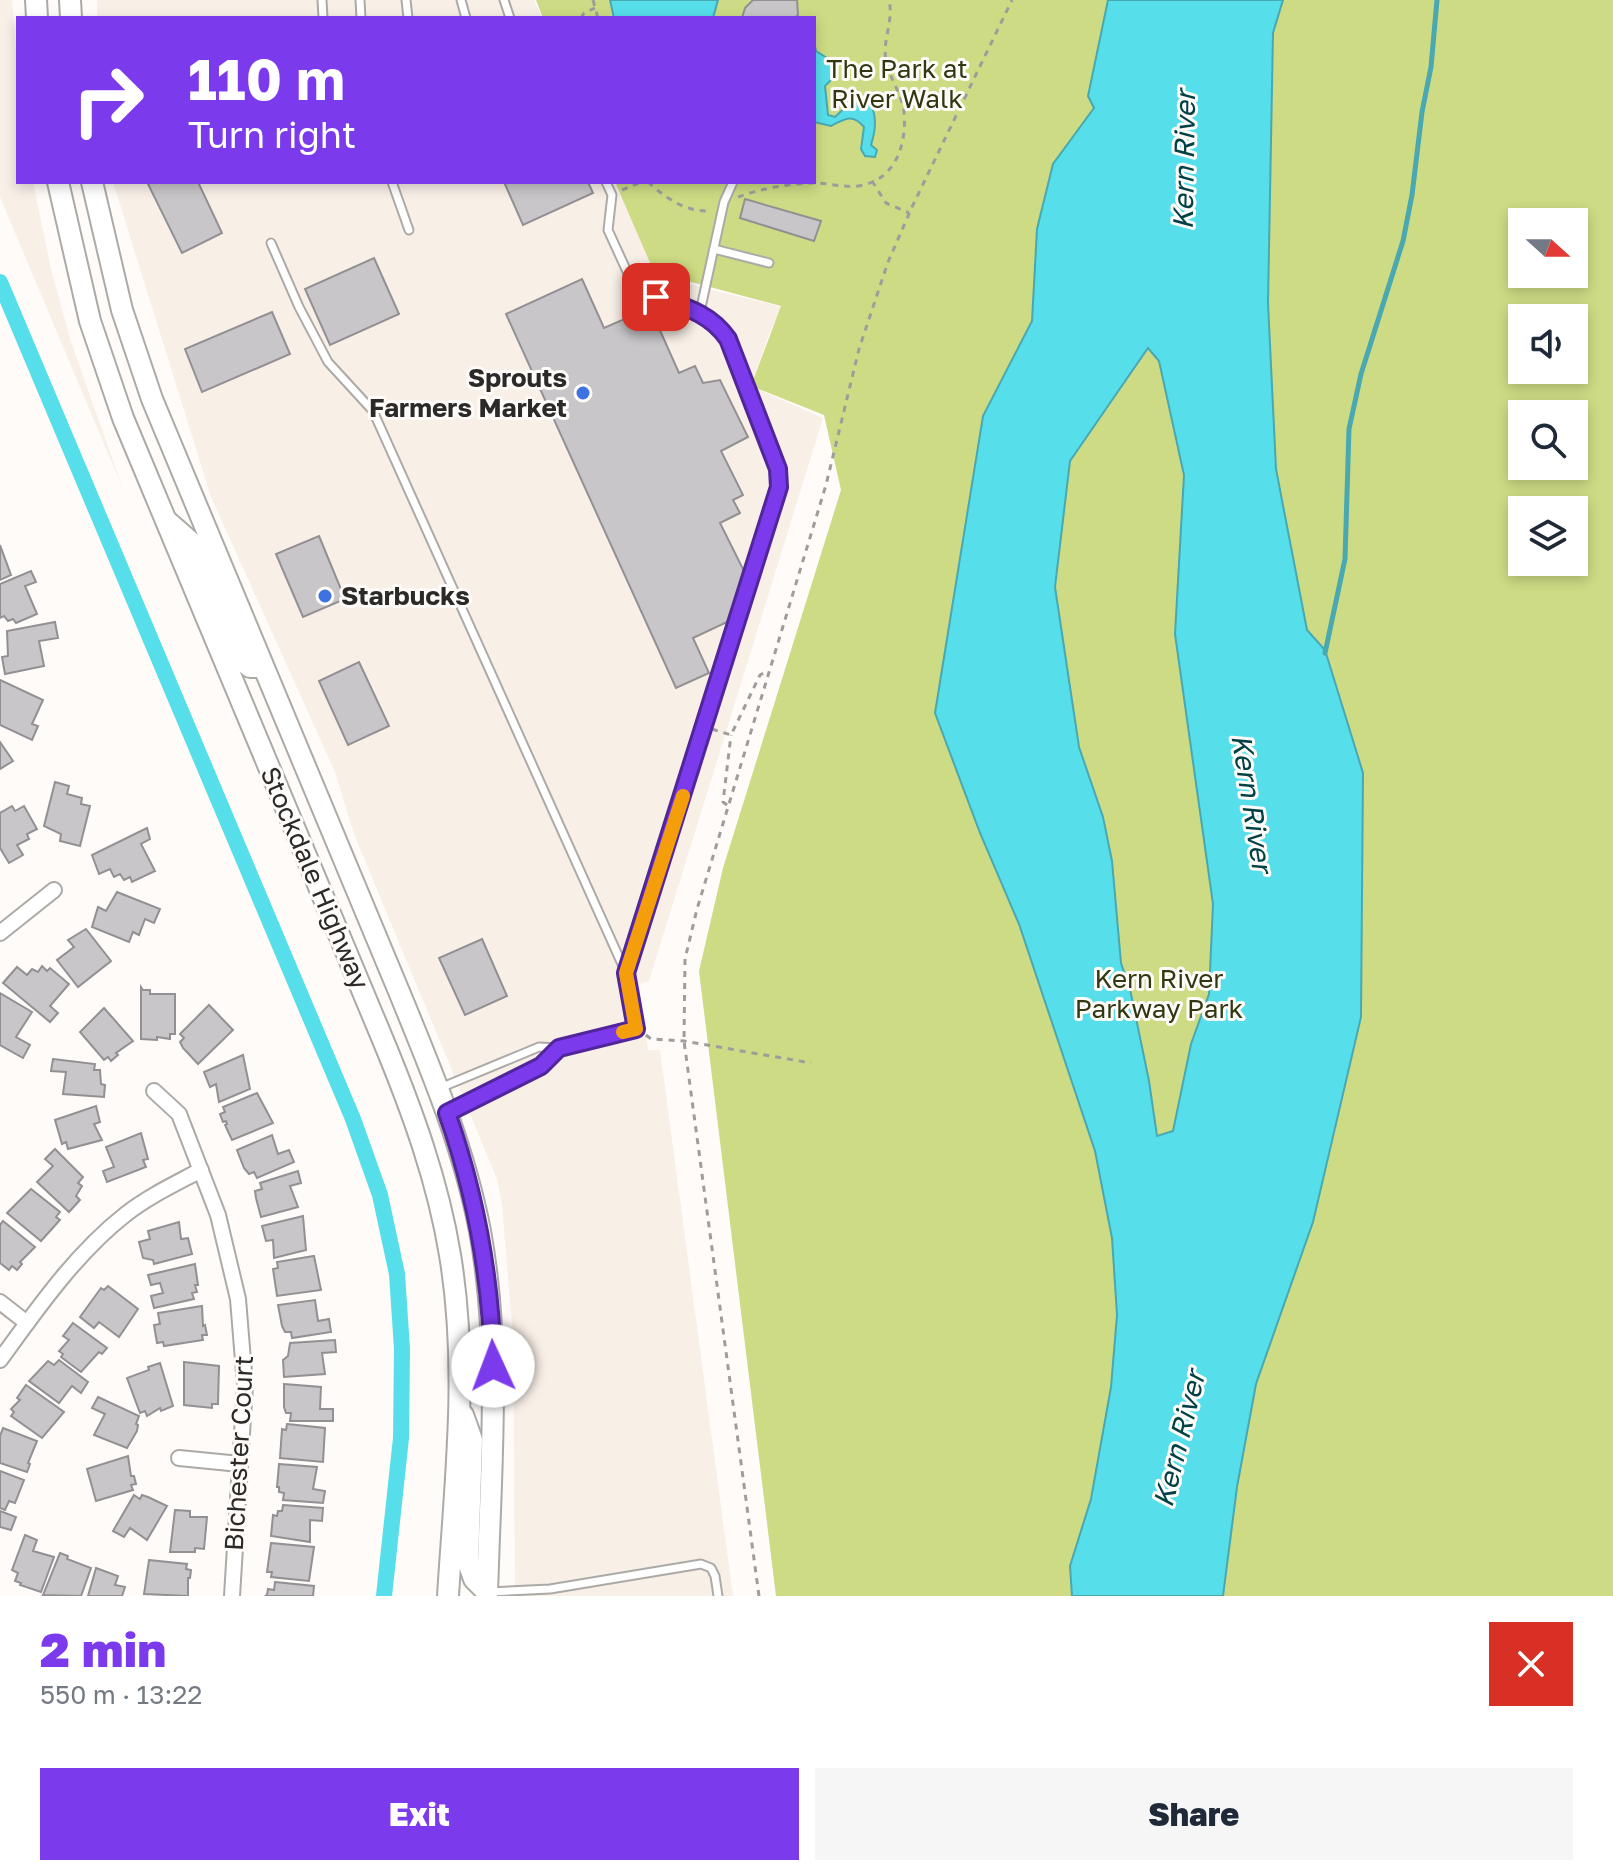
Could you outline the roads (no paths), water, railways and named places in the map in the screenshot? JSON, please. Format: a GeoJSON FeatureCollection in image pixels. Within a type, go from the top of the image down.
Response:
{"type":"FeatureCollection","features":[{"type":"Feature","properties":{"kind":"main road","name":"Stockdale Highway"},"geometry":{"type":"LineString","coordinates":[[58,184],[96,345],[127,430],[377,1026],[424,1146],[450,1255],[458,1330],[460,1408],[448,1596]]}},
{"type":"Feature","properties":{"kind":"main road","name":"Stockdale Highway"},"geometry":{"type":"LineString","coordinates":[[92,184],[122,310],[152,399],[438,1089],[475,1207],[491,1312],[493,1366],[487,1594]]}},
{"type":"Feature","properties":{"kind":"main road"},"geometry":{"type":"LineString","coordinates":[[165,519],[192,543],[244,662],[250,667],[262,667]]}},
{"type":"Feature","properties":{"kind":"main road"},"geometry":{"type":"LineString","coordinates":[[460,1408],[472,1440],[468,1562],[474,1579],[487,1594]]}},
{"type":"Feature","properties":{"kind":"street"},"geometry":{"type":"LineString","coordinates":[[0,933],[54,890]]}},
{"type":"Feature","properties":{"kind":"street","name":"Bichester Court"},"geometry":{"type":"LineString","coordinates":[[154,1091],[179,1114],[218,1215],[238,1299],[245,1385],[232,1596]]}},
{"type":"Feature","properties":{"kind":"street"},"geometry":{"type":"LineString","coordinates":[[0,1360],[71,1265],[98,1238],[159,1192],[201,1170]]}},
{"type":"Feature","properties":{"kind":"street"},"geometry":{"type":"LineString","coordinates":[[0,1302],[27,1323]]}},
{"type":"Feature","properties":{"kind":"street"},"geometry":{"type":"LineString","coordinates":[[179,1458],[240,1464]]}},
{"type":"Feature","properties":{"kind":"lane"},"geometry":{"type":"LineString","coordinates":[[393,184],[409,230]]}},
{"type":"Feature","properties":{"kind":"lane"},"geometry":{"type":"LineString","coordinates":[[607,184],[612,195],[608,230],[635,289],[700,312],[719,326],[728,339],[778,469],[779,487],[626,973]]}},
{"type":"Feature","properties":{"kind":"lane"},"geometry":{"type":"LineString","coordinates":[[700,312],[724,202],[732,184]]}},
{"type":"Feature","properties":{"kind":"lane"},"geometry":{"type":"LineString","coordinates":[[271,243],[328,362],[373,411],[626,973],[636,1029],[559,1048],[539,1047],[438,1089]]}},
{"type":"Feature","properties":{"kind":"lane"},"geometry":{"type":"LineString","coordinates":[[714,249],[769,263]]}},
{"type":"Feature","properties":{"kind":"lane"},"geometry":{"type":"LineString","coordinates":[[447,1113],[541,1066],[559,1048]]}},
{"type":"Feature","properties":{"kind":"lane"},"geometry":{"type":"LineString","coordinates":[[487,1594],[550,1589],[701,1564],[711,1568],[718,1596]]}},
{"type":"Feature","properties":{"kind":"water"},"geometry":{"type":"Polygon","coordinates":[[[610,0],[718,0],[714,16],[614,16],[610,0]]]}},
{"type":"Feature","properties":{"kind":"water","name":"Kern River"},"geometry":{"type":"Polygon","coordinates":[[[1108,0],[1283,0],[1273,33],[1268,303],[1276,469],[1307,630],[1325,650],[1363,773],[1361,1017],[1313,1222],[1256,1384],[1237,1487],[1223,1596],[1072,1596],[1070,1566],[1091,1499],[1111,1387],[1117,1315],[1112,1238],[1095,1151],[1019,924],[980,833],[935,713],[983,416],[1032,321],[1037,229],[1053,164],[1094,108],[1088,96],[1108,0]],[[1148,348],[1070,461],[1055,587],[1079,747],[1103,817],[1112,861],[1121,963],[1130,989],[1157,1136],[1173,1131],[1191,1044],[1209,994],[1213,904],[1175,634],[1184,475],[1159,361],[1148,348]]]}},
{"type":"Feature","properties":{"kind":"water"},"geometry":{"type":"Polygon","coordinates":[[[816,51],[827,58],[834,70],[832,79],[825,86],[828,115],[835,117],[847,106],[856,103],[872,107],[875,126],[871,145],[877,150],[875,157],[865,156],[861,149],[864,127],[856,120],[845,119],[831,126],[816,122],[816,51]]]}},
{"type":"Feature","properties":{"kind":"waterway"},"geometry":{"type":"LineString","coordinates":[[1325,653],[1345,559],[1349,429],[1361,374],[1403,241],[1431,67],[1437,0]]}},
{"type":"Feature","properties":{"kind":"waterway"},"geometry":{"type":"LineString","coordinates":[[0,282],[353,1119],[380,1195],[397,1274],[402,1349],[401,1438],[384,1596]]}},
{"type":"Feature","properties":{"kind":"place","name":"Sprouts Farmers Market"},"geometry":{"type":"Point","coordinates":[583,393]}},
{"type":"Feature","properties":{"kind":"place","name":"Starbucks"},"geometry":{"type":"Point","coordinates":[325,596]}},
{"type":"Feature","properties":{"kind":"park label","name":"The Park at River Walk"},"geometry":{"type":"Point","coordinates":[897,84]}},
{"type":"Feature","properties":{"kind":"park label","name":"Kern River Parkway Park"},"geometry":{"type":"Point","coordinates":[1159,994]}}]}
